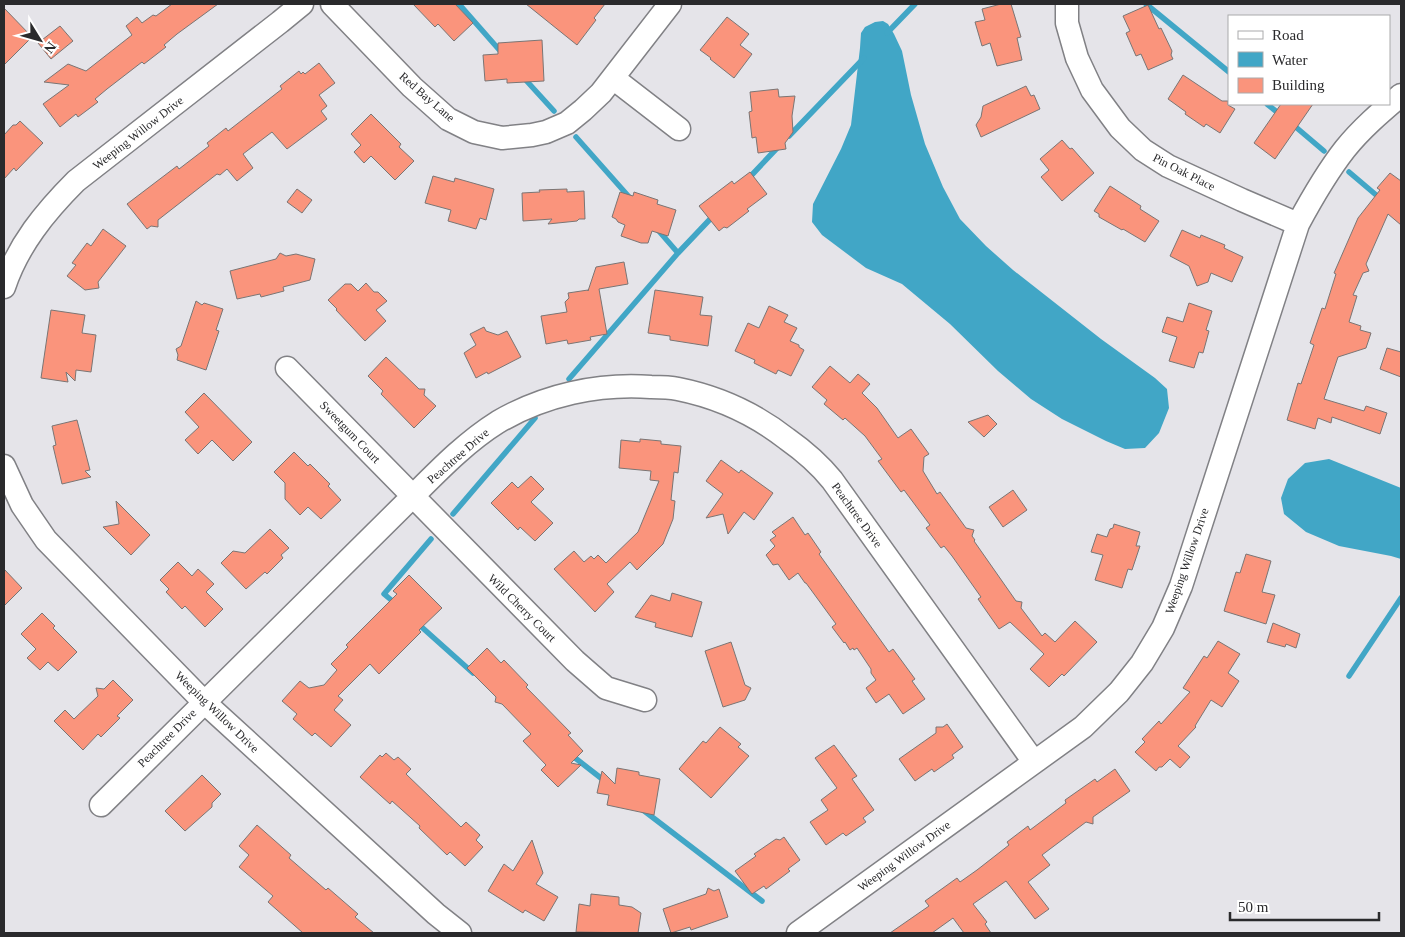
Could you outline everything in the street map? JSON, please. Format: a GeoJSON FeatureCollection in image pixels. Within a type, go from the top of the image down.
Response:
{"type":"FeatureCollection","features":[{"type":"Feature","properties":{"kind":"street","name":"Weeping Willow Drive"},"geometry":{"type":"LineString","coordinates":[[4,287],[20,249],[27,238],[51,207],[76,180],[302,4]]}},
{"type":"Feature","properties":{"kind":"street","name":"Red Bay Lane"},"geometry":{"type":"LineString","coordinates":[[332,4],[412,87],[448,118],[474,132],[502,138],[532,136],[546,132],[567,123],[584,110],[601,93],[670,4]]}},
{"type":"Feature","properties":{"kind":"street","name":"Pin Oak Place"},"geometry":{"type":"LineString","coordinates":[[1067,4],[1068,23],[1077,58],[1092,90],[1120,128],[1143,150],[1168,166],[1298,224]]}},
{"type":"Feature","properties":{"kind":"street"},"geometry":{"type":"LineString","coordinates":[[613,78],[679,129]]}},
{"type":"Feature","properties":{"kind":"street","name":"Weeping Willow Drive"},"geometry":{"type":"LineString","coordinates":[[1390,104],[1401,95]]}},
{"type":"Feature","properties":{"kind":"street","name":"Weeping Willow Drive"},"geometry":{"type":"LineString","coordinates":[[798,933],[1083,727],[1119,692],[1142,663],[1163,628],[1181,586],[1298,224],[1316,191],[1345,149],[1373,118],[1389,105]]}},
{"type":"Feature","properties":{"kind":"street","name":"Sweetgum Court"},"geometry":{"type":"LineString","coordinates":[[287,368],[412,497]]}},
{"type":"Feature","properties":{"kind":"street","name":"Peachtree Drive"},"geometry":{"type":"LineString","coordinates":[[101,805],[412,497],[469,444],[498,422],[534,404],[566,394],[630,385],[677,389],[732,405],[764,422],[808,455],[824,471],[1034,762]]}},
{"type":"Feature","properties":{"kind":"street","name":"Weeping Willow Drive"},"geometry":{"type":"LineString","coordinates":[[4,466],[22,505],[46,540],[204,702],[436,914],[460,933]]}},
{"type":"Feature","properties":{"kind":"street","name":"Wild Cherry Court"},"geometry":{"type":"LineString","coordinates":[[412,497],[590,676],[606,688],[645,700]]}},
{"type":"Feature","properties":{"kind":"water"},"geometry":{"type":"Polygon","coordinates":[[[883,21],[888,24],[902,51],[911,95],[925,144],[943,187],[960,219],[1013,270],[1167,389],[1169,408],[1159,433],[1145,448],[1125,449],[1106,441],[1062,419],[1031,399],[998,371],[950,324],[902,284],[866,268],[822,235],[812,222],[813,204],[851,125],[861,33],[865,27],[875,22],[883,21]]]}},
{"type":"Feature","properties":{"kind":"water"},"geometry":{"type":"Polygon","coordinates":[[[1329,459],[1401,488],[1401,559],[1339,546],[1306,532],[1284,514],[1281,498],[1288,479],[1305,463],[1329,459]]]}},
{"type":"Feature","properties":{"kind":"building"},"geometry":{"type":"Polygon","coordinates":[[[172,4],[218,4],[177,34],[164,45],[166,47],[144,64],[142,62],[107,89],[95,99],[98,102],[78,117],[76,114],[60,127],[43,104],[69,85],[44,82],[68,64],[86,71],[132,35],[126,26],[137,17],[142,23],[153,15],[156,16],[172,4]]]}},
{"type":"Feature","properties":{"kind":"building"},"geometry":{"type":"Polygon","coordinates":[[[413,4],[455,4],[473,23],[454,41],[438,24],[435,27],[413,4]]]}},
{"type":"Feature","properties":{"kind":"building"},"geometry":{"type":"Polygon","coordinates":[[[526,4],[605,4],[594,18],[596,20],[577,45],[526,4]]]}},
{"type":"Feature","properties":{"kind":"building"},"geometry":{"type":"Polygon","coordinates":[[[1001,4],[1011,4],[1021,37],[1017,38],[1022,60],[997,66],[990,43],[982,46],[975,22],[985,20],[982,9],[1001,4]]]}},
{"type":"Feature","properties":{"kind":"building"},"geometry":{"type":"Polygon","coordinates":[[[1148,5],[1172,51],[1173,59],[1148,70],[1141,54],[1136,56],[1126,33],[1130,31],[1123,16],[1148,5]]]}},
{"type":"Feature","properties":{"kind":"building"},"geometry":{"type":"Polygon","coordinates":[[[4,8],[32,37],[4,65],[4,8]]]}},
{"type":"Feature","properties":{"kind":"building"},"geometry":{"type":"Polygon","coordinates":[[[727,17],[749,34],[740,45],[752,54],[734,78],[700,50],[727,17]]]}},
{"type":"Feature","properties":{"kind":"building"},"geometry":{"type":"Polygon","coordinates":[[[60,26],[73,41],[51,59],[38,43],[60,26]]]}},
{"type":"Feature","properties":{"kind":"building"},"geometry":{"type":"Polygon","coordinates":[[[542,40],[544,81],[507,83],[507,79],[485,81],[483,55],[498,54],[498,43],[542,40]]]}},
{"type":"Feature","properties":{"kind":"building"},"geometry":{"type":"Polygon","coordinates":[[[319,63],[335,83],[319,95],[327,106],[321,111],[327,119],[287,149],[272,132],[243,154],[253,168],[237,181],[227,169],[220,175],[217,174],[158,220],[158,227],[151,226],[147,229],[127,204],[177,166],[179,169],[209,146],[207,143],[226,128],[228,131],[282,89],[280,86],[299,71],[301,74],[303,72],[305,74],[319,63]]]}},
{"type":"Feature","properties":{"kind":"building"},"geometry":{"type":"Polygon","coordinates":[[[1183,75],[1222,101],[1228,101],[1228,105],[1235,109],[1220,133],[1206,124],[1204,127],[1168,99],[1183,75]]]}},
{"type":"Feature","properties":{"kind":"building"},"geometry":{"type":"Polygon","coordinates":[[[1026,86],[1031,96],[1034,95],[1040,109],[981,137],[976,125],[981,117],[983,106],[1026,86]]]}},
{"type":"Feature","properties":{"kind":"building"},"geometry":{"type":"Polygon","coordinates":[[[778,89],[779,97],[795,96],[792,116],[793,132],[785,143],[786,149],[758,153],[756,137],[752,138],[749,112],[752,111],[750,92],[778,89]]]}},
{"type":"Feature","properties":{"kind":"building"},"geometry":{"type":"Polygon","coordinates":[[[1280,105],[1312,105],[1275,159],[1254,143],[1280,105]]]}},
{"type":"Feature","properties":{"kind":"building"},"geometry":{"type":"Polygon","coordinates":[[[371,114],[401,144],[399,147],[414,161],[395,180],[371,156],[364,163],[354,152],[361,145],[351,134],[371,114]]]}},
{"type":"Feature","properties":{"kind":"building"},"geometry":{"type":"Polygon","coordinates":[[[20,121],[43,143],[16,171],[14,168],[4,179],[4,135],[13,125],[20,121]]]}},
{"type":"Feature","properties":{"kind":"building"},"geometry":{"type":"Polygon","coordinates":[[[1062,140],[1070,149],[1072,148],[1094,173],[1062,201],[1041,177],[1049,170],[1040,159],[1062,140]]]}},
{"type":"Feature","properties":{"kind":"building"},"geometry":{"type":"Polygon","coordinates":[[[750,172],[767,194],[747,209],[749,211],[727,228],[724,227],[719,231],[699,206],[732,181],[734,184],[750,172]]]}},
{"type":"Feature","properties":{"kind":"building"},"geometry":{"type":"Polygon","coordinates":[[[1390,173],[1401,181],[1401,225],[1388,214],[1366,264],[1369,271],[1363,273],[1353,295],[1357,296],[1349,322],[1361,326],[1360,330],[1371,333],[1366,348],[1338,357],[1324,399],[1364,411],[1366,406],[1387,413],[1380,434],[1332,417],[1331,423],[1318,418],[1315,429],[1287,420],[1298,383],[1301,384],[1314,345],[1310,343],[1322,308],[1325,309],[1336,274],[1334,273],[1358,218],[1380,190],[1377,188],[1390,173]]]}},
{"type":"Feature","properties":{"kind":"building"},"geometry":{"type":"Polygon","coordinates":[[[433,176],[454,182],[455,178],[494,189],[486,220],[480,218],[476,229],[448,221],[451,210],[425,203],[433,176]]]}},
{"type":"Feature","properties":{"kind":"building"},"geometry":{"type":"Polygon","coordinates":[[[1110,186],[1141,206],[1140,209],[1159,221],[1145,242],[1099,217],[1099,214],[1094,211],[1110,186]]]}},
{"type":"Feature","properties":{"kind":"building"},"geometry":{"type":"Polygon","coordinates":[[[297,189],[312,200],[302,213],[287,202],[297,189]]]}},
{"type":"Feature","properties":{"kind":"building"},"geometry":{"type":"Polygon","coordinates":[[[567,189],[567,192],[584,191],[585,219],[548,224],[552,219],[523,221],[522,193],[567,189]]]}},
{"type":"Feature","properties":{"kind":"building"},"geometry":{"type":"Polygon","coordinates":[[[620,192],[633,196],[634,192],[658,200],[657,204],[676,210],[668,236],[652,231],[648,243],[641,243],[621,236],[625,225],[612,217],[620,192]]]}},
{"type":"Feature","properties":{"kind":"building"},"geometry":{"type":"Polygon","coordinates":[[[103,229],[126,246],[98,282],[99,288],[85,290],[67,276],[76,265],[72,263],[87,243],[91,246],[103,229]]]}},
{"type":"Feature","properties":{"kind":"building"},"geometry":{"type":"Polygon","coordinates":[[[1182,230],[1200,238],[1201,235],[1225,245],[1224,248],[1243,257],[1232,282],[1211,273],[1208,282],[1197,286],[1189,266],[1170,256],[1182,230]]]}},
{"type":"Feature","properties":{"kind":"building"},"geometry":{"type":"Polygon","coordinates":[[[280,253],[286,256],[296,254],[315,259],[310,280],[283,287],[284,291],[261,297],[260,294],[237,299],[230,271],[276,259],[280,253]]]}},
{"type":"Feature","properties":{"kind":"building"},"geometry":{"type":"Polygon","coordinates":[[[624,262],[628,284],[599,289],[607,334],[590,337],[591,340],[568,344],[567,340],[546,344],[541,316],[567,312],[565,302],[569,298],[568,293],[588,291],[596,267],[624,262]]]}},
{"type":"Feature","properties":{"kind":"building"},"geometry":{"type":"Polygon","coordinates":[[[366,283],[374,292],[378,292],[387,301],[376,310],[386,321],[365,341],[328,300],[345,284],[351,284],[358,291],[366,283]]]}},
{"type":"Feature","properties":{"kind":"building"},"geometry":{"type":"Polygon","coordinates":[[[655,290],[703,297],[700,315],[712,316],[708,346],[670,340],[670,336],[648,333],[655,290]]]}},
{"type":"Feature","properties":{"kind":"building"},"geometry":{"type":"Polygon","coordinates":[[[196,301],[202,305],[204,303],[223,309],[216,330],[219,331],[206,370],[177,360],[176,349],[181,346],[196,301]]]}},
{"type":"Feature","properties":{"kind":"building"},"geometry":{"type":"Polygon","coordinates":[[[1189,303],[1212,311],[1206,330],[1209,331],[1203,353],[1199,352],[1194,368],[1169,361],[1177,337],[1162,332],[1167,317],[1183,322],[1189,303]]]}},
{"type":"Feature","properties":{"kind":"building"},"geometry":{"type":"Polygon","coordinates":[[[769,306],[788,315],[784,322],[797,328],[790,341],[799,345],[804,350],[791,376],[778,370],[776,374],[754,363],[755,360],[735,351],[748,323],[759,328],[769,306]]]}},
{"type":"Feature","properties":{"kind":"building"},"geometry":{"type":"Polygon","coordinates":[[[51,310],[85,315],[82,333],[96,335],[91,372],[76,370],[75,381],[66,372],[68,382],[41,378],[51,310]]]}},
{"type":"Feature","properties":{"kind":"building"},"geometry":{"type":"Polygon","coordinates":[[[484,327],[486,331],[498,335],[507,331],[521,357],[476,378],[464,353],[476,345],[470,334],[484,327]]]}},
{"type":"Feature","properties":{"kind":"building"},"geometry":{"type":"Polygon","coordinates":[[[1387,348],[1401,352],[1401,377],[1380,369],[1387,348]]]}},
{"type":"Feature","properties":{"kind":"building"},"geometry":{"type":"Polygon","coordinates":[[[386,357],[419,389],[425,389],[424,395],[436,406],[414,428],[381,394],[383,391],[368,376],[386,357]]]}},
{"type":"Feature","properties":{"kind":"building"},"geometry":{"type":"Polygon","coordinates":[[[830,366],[850,383],[858,374],[870,384],[862,393],[877,408],[898,438],[911,429],[929,454],[924,457],[923,471],[937,494],[940,492],[966,528],[974,530],[972,536],[974,541],[1016,601],[1022,602],[1021,608],[1042,636],[1045,633],[1055,642],[1075,621],[1097,642],[1064,676],[1062,674],[1049,687],[1030,669],[1044,654],[1010,622],[999,629],[978,599],[981,597],[952,556],[944,546],[941,548],[926,528],[930,525],[904,490],[901,492],[878,461],[882,459],[865,436],[845,418],[843,420],[824,404],[827,400],[812,387],[830,366]]]}},
{"type":"Feature","properties":{"kind":"building"},"geometry":{"type":"Polygon","coordinates":[[[204,393],[252,442],[233,461],[212,440],[198,454],[185,440],[199,427],[185,412],[204,393]]]}},
{"type":"Feature","properties":{"kind":"building"},"geometry":{"type":"Polygon","coordinates":[[[988,415],[997,424],[984,437],[968,422],[988,415]]]}},
{"type":"Feature","properties":{"kind":"building"},"geometry":{"type":"Polygon","coordinates":[[[77,420],[90,470],[85,471],[91,477],[62,484],[53,446],[56,445],[52,426],[77,420]]]}},
{"type":"Feature","properties":{"kind":"building"},"geometry":{"type":"Polygon","coordinates":[[[640,439],[661,441],[661,444],[681,446],[678,473],[674,472],[671,500],[675,501],[673,519],[663,544],[637,570],[630,562],[607,584],[614,592],[595,612],[554,569],[574,551],[584,562],[591,556],[594,559],[598,555],[606,563],[638,532],[659,481],[650,480],[651,471],[619,468],[621,440],[640,442],[640,439]]]}},
{"type":"Feature","properties":{"kind":"building"},"geometry":{"type":"Polygon","coordinates":[[[294,452],[308,466],[310,464],[330,484],[328,486],[341,500],[321,519],[308,507],[300,515],[285,499],[285,483],[274,472],[294,452]]]}},
{"type":"Feature","properties":{"kind":"building"},"geometry":{"type":"Polygon","coordinates":[[[721,460],[739,473],[741,470],[773,493],[754,520],[744,512],[728,534],[723,514],[706,518],[723,494],[706,481],[721,460]]]}},
{"type":"Feature","properties":{"kind":"building"},"geometry":{"type":"Polygon","coordinates":[[[531,476],[544,489],[531,502],[553,523],[535,541],[520,527],[518,530],[491,503],[512,482],[518,488],[531,476]]]}},
{"type":"Feature","properties":{"kind":"building"},"geometry":{"type":"Polygon","coordinates":[[[1013,490],[1027,510],[1003,527],[989,507],[1013,490]]]}},
{"type":"Feature","properties":{"kind":"building"},"geometry":{"type":"Polygon","coordinates":[[[116,501],[150,535],[131,555],[103,527],[119,524],[116,501]]]}},
{"type":"Feature","properties":{"kind":"building"},"geometry":{"type":"Polygon","coordinates":[[[793,517],[805,535],[808,533],[821,552],[819,554],[889,652],[893,649],[915,679],[912,681],[925,699],[903,714],[889,694],[876,703],[866,688],[876,680],[857,648],[850,650],[844,643],[832,627],[836,624],[798,573],[789,580],[778,564],[773,565],[766,555],[775,546],[770,540],[776,536],[772,532],[793,517]]]}},
{"type":"Feature","properties":{"kind":"building"},"geometry":{"type":"Polygon","coordinates":[[[1114,524],[1140,532],[1136,546],[1140,546],[1132,570],[1128,569],[1122,588],[1095,580],[1103,555],[1091,552],[1097,534],[1107,537],[1114,524]]]}},
{"type":"Feature","properties":{"kind":"building"},"geometry":{"type":"Polygon","coordinates":[[[270,529],[289,548],[281,555],[283,558],[267,574],[265,572],[246,589],[221,563],[233,551],[245,553],[270,529]]]}},
{"type":"Feature","properties":{"kind":"building"},"geometry":{"type":"Polygon","coordinates":[[[1246,554],[1271,561],[1262,592],[1275,595],[1266,624],[1224,611],[1236,572],[1240,573],[1246,554]]]}},
{"type":"Feature","properties":{"kind":"building"},"geometry":{"type":"Polygon","coordinates":[[[178,562],[192,576],[198,569],[214,584],[206,592],[223,609],[205,627],[185,606],[182,609],[166,592],[169,589],[160,580],[178,562]]]}},
{"type":"Feature","properties":{"kind":"building"},"geometry":{"type":"Polygon","coordinates":[[[4,569],[22,588],[4,606],[4,569]]]}},
{"type":"Feature","properties":{"kind":"building"},"geometry":{"type":"Polygon","coordinates":[[[409,575],[442,608],[379,674],[370,664],[338,696],[343,700],[334,710],[351,725],[331,747],[315,733],[312,736],[293,719],[297,714],[282,701],[300,681],[309,688],[324,685],[337,670],[331,664],[348,647],[346,645],[397,594],[393,591],[409,575]]]}},
{"type":"Feature","properties":{"kind":"building"},"geometry":{"type":"Polygon","coordinates":[[[672,593],[702,602],[692,637],[655,627],[656,623],[635,617],[651,595],[670,601],[672,593]]]}},
{"type":"Feature","properties":{"kind":"building"},"geometry":{"type":"Polygon","coordinates":[[[42,613],[55,626],[53,628],[77,652],[58,671],[48,662],[40,670],[27,658],[36,649],[21,634],[42,613]]]}},
{"type":"Feature","properties":{"kind":"building"},"geometry":{"type":"Polygon","coordinates":[[[1273,623],[1300,634],[1296,648],[1286,644],[1285,647],[1267,642],[1273,623]]]}},
{"type":"Feature","properties":{"kind":"building"},"geometry":{"type":"Polygon","coordinates":[[[1218,641],[1240,654],[1228,673],[1239,681],[1222,707],[1211,700],[1196,727],[1178,746],[1190,757],[1180,768],[1170,759],[1156,771],[1135,752],[1145,742],[1142,739],[1159,721],[1161,724],[1190,692],[1183,688],[1204,656],[1207,658],[1218,641]]]}},
{"type":"Feature","properties":{"kind":"building"},"geometry":{"type":"Polygon","coordinates":[[[731,642],[745,685],[751,688],[745,700],[723,707],[705,651],[731,642]]]}},
{"type":"Feature","properties":{"kind":"building"},"geometry":{"type":"Polygon","coordinates":[[[487,648],[501,663],[504,660],[528,685],[526,687],[571,733],[568,735],[583,751],[571,763],[581,765],[558,787],[541,770],[546,765],[523,741],[531,734],[502,704],[495,702],[496,697],[467,668],[487,648]]]}},
{"type":"Feature","properties":{"kind":"building"},"geometry":{"type":"Polygon","coordinates":[[[113,680],[133,700],[117,716],[120,718],[101,737],[98,734],[83,750],[54,721],[65,710],[74,719],[98,696],[96,688],[104,689],[113,680]]]}},
{"type":"Feature","properties":{"kind":"building"},"geometry":{"type":"Polygon","coordinates":[[[947,724],[963,747],[952,755],[954,758],[934,772],[932,769],[915,781],[899,759],[936,733],[936,727],[943,727],[947,724]]]}},
{"type":"Feature","properties":{"kind":"building"},"geometry":{"type":"Polygon","coordinates":[[[720,727],[741,744],[738,747],[749,756],[711,798],[679,769],[703,741],[706,743],[720,727]]]}},
{"type":"Feature","properties":{"kind":"building"},"geometry":{"type":"Polygon","coordinates":[[[834,745],[857,776],[852,779],[874,810],[863,818],[866,822],[846,836],[843,833],[826,845],[810,822],[828,810],[821,800],[837,788],[815,758],[834,745]]]}},
{"type":"Feature","properties":{"kind":"building"},"geometry":{"type":"Polygon","coordinates":[[[386,753],[394,760],[398,757],[411,769],[406,774],[461,827],[466,822],[480,835],[476,840],[483,847],[465,866],[450,852],[447,855],[419,828],[420,826],[392,801],[390,804],[360,777],[380,755],[382,757],[386,753]]]}},
{"type":"Feature","properties":{"kind":"building"},"geometry":{"type":"Polygon","coordinates":[[[617,768],[639,772],[639,775],[660,779],[654,815],[607,805],[609,795],[597,793],[602,771],[615,784],[617,768]]]}},
{"type":"Feature","properties":{"kind":"building"},"geometry":{"type":"Polygon","coordinates":[[[1115,769],[1130,791],[1093,817],[1093,824],[1086,822],[1042,855],[1050,865],[1028,882],[1049,909],[1035,919],[1006,881],[973,904],[987,922],[985,924],[991,933],[964,933],[953,918],[932,933],[890,933],[929,906],[925,901],[957,878],[960,882],[1009,845],[1007,842],[1028,826],[1030,830],[1066,803],[1065,800],[1095,779],[1097,782],[1115,769]]]}},
{"type":"Feature","properties":{"kind":"building"},"geometry":{"type":"Polygon","coordinates":[[[202,775],[221,794],[212,803],[212,807],[185,831],[165,811],[202,775]]]}},
{"type":"Feature","properties":{"kind":"building"},"geometry":{"type":"Polygon","coordinates":[[[257,825],[291,855],[289,858],[326,890],[328,888],[358,914],[355,917],[374,933],[303,933],[268,902],[273,896],[239,867],[249,855],[239,846],[257,825]]]}},
{"type":"Feature","properties":{"kind":"building"},"geometry":{"type":"Polygon","coordinates":[[[784,837],[800,860],[788,869],[790,871],[766,889],[764,886],[752,894],[735,871],[756,856],[754,854],[776,839],[780,840],[784,837]]]}},
{"type":"Feature","properties":{"kind":"building"},"geometry":{"type":"Polygon","coordinates":[[[532,840],[543,873],[536,884],[558,897],[544,921],[525,910],[523,913],[488,891],[504,864],[513,871],[532,840]]]}},
{"type":"Feature","properties":{"kind":"building"},"geometry":{"type":"Polygon","coordinates":[[[708,888],[714,891],[719,889],[728,917],[691,930],[690,927],[671,933],[663,909],[706,894],[708,888]]]}},
{"type":"Feature","properties":{"kind":"building"},"geometry":{"type":"Polygon","coordinates":[[[591,894],[619,897],[619,905],[632,907],[641,913],[638,933],[576,932],[579,904],[590,906],[591,894]]]}},
{"type":"Feature","properties":{"kind":"waterway"},"geometry":{"type":"LineString","coordinates":[[459,4],[502,53]]}},
{"type":"Feature","properties":{"kind":"waterway"},"geometry":{"type":"LineString","coordinates":[[887,33],[915,4]]}},
{"type":"Feature","properties":{"kind":"waterway"},"geometry":{"type":"LineString","coordinates":[[1146,4],[1228,71]]}},
{"type":"Feature","properties":{"kind":"waterway"},"geometry":{"type":"LineString","coordinates":[[789,136],[864,58]]}},
{"type":"Feature","properties":{"kind":"waterway"},"geometry":{"type":"LineString","coordinates":[[523,77],[554,111]]}},
{"type":"Feature","properties":{"kind":"waterway"},"geometry":{"type":"LineString","coordinates":[[1268,105],[1282,116]]}},
{"type":"Feature","properties":{"kind":"waterway"},"geometry":{"type":"LineString","coordinates":[[1291,123],[1324,151]]}},
{"type":"Feature","properties":{"kind":"waterway"},"geometry":{"type":"LineString","coordinates":[[576,137],[630,198]]}},
{"type":"Feature","properties":{"kind":"waterway"},"geometry":{"type":"LineString","coordinates":[[748,179],[779,146]]}},
{"type":"Feature","properties":{"kind":"waterway"},"geometry":{"type":"LineString","coordinates":[[1349,172],[1382,200]]}},
{"type":"Feature","properties":{"kind":"waterway"},"geometry":{"type":"LineString","coordinates":[[569,379],[678,253],[714,215]]}},
{"type":"Feature","properties":{"kind":"waterway"},"geometry":{"type":"LineString","coordinates":[[658,230],[678,253]]}},
{"type":"Feature","properties":{"kind":"waterway"},"geometry":{"type":"LineString","coordinates":[[453,514],[535,418]]}},
{"type":"Feature","properties":{"kind":"waterway"},"geometry":{"type":"LineString","coordinates":[[396,604],[384,594],[431,539]]}},
{"type":"Feature","properties":{"kind":"waterway"},"geometry":{"type":"LineString","coordinates":[[1349,676],[1401,598]]}},
{"type":"Feature","properties":{"kind":"waterway"},"geometry":{"type":"LineString","coordinates":[[416,622],[473,673]]}},
{"type":"Feature","properties":{"kind":"waterway"},"geometry":{"type":"LineString","coordinates":[[570,754],[606,782]]}},
{"type":"Feature","properties":{"kind":"waterway"},"geometry":{"type":"LineString","coordinates":[[643,810],[762,901]]}}]}
